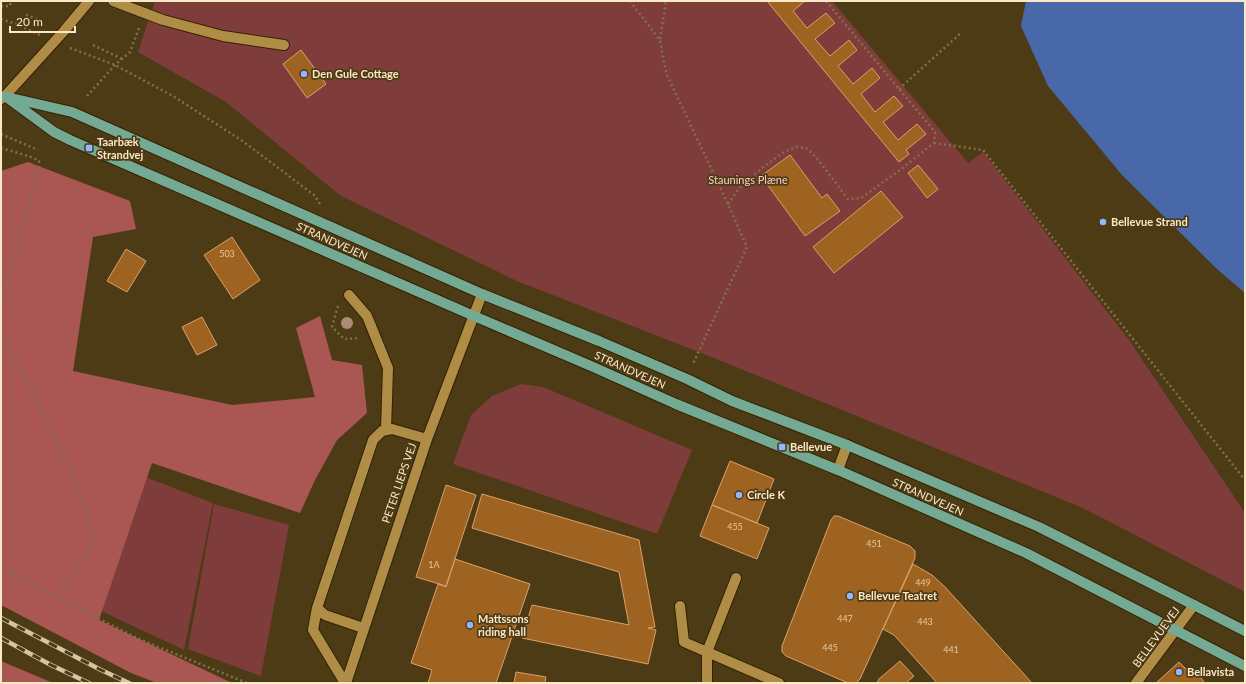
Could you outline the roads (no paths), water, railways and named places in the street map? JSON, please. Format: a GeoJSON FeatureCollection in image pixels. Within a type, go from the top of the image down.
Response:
{"type":"FeatureCollection","features":[{"type":"Feature","properties":{"kind":"main road","name":"STRANDVEJEN"},"geometry":{"type":"LineString","coordinates":[[2,97],[72,112],[482,294],[592,338],[687,379],[732,401],[847,445],[1039,527],[1245,631]]}},
{"type":"Feature","properties":{"kind":"main road","name":"STRANDVEJEN"},"geometry":{"type":"LineString","coordinates":[[2,97],[54,132],[70,140],[723,424],[838,470],[1026,553],[1245,666]]}},
{"type":"Feature","properties":{"kind":"street"},"geometry":{"type":"LineString","coordinates":[[2,97],[90,1]]}},
{"type":"Feature","properties":{"kind":"street"},"geometry":{"type":"LineString","coordinates":[[112,1],[163,20],[223,36],[284,45]]}},
{"type":"Feature","properties":{"kind":"street"},"geometry":{"type":"LineString","coordinates":[[349,294],[367,316],[388,368],[386,430]]}},
{"type":"Feature","properties":{"kind":"street","name":"PETER LIEPS VEJ"},"geometry":{"type":"LineString","coordinates":[[345,683],[427,439],[482,294]]}},
{"type":"Feature","properties":{"kind":"street"},"geometry":{"type":"LineString","coordinates":[[345,683],[313,630],[317,608],[373,440],[382,431],[392,429],[427,439]]}},
{"type":"Feature","properties":{"kind":"street"},"geometry":{"type":"LineString","coordinates":[[838,470],[847,445]]}},
{"type":"Feature","properties":{"kind":"street"},"geometry":{"type":"LineString","coordinates":[[707,683],[707,652],[736,578]]}},
{"type":"Feature","properties":{"kind":"street","name":"BELLEVUEVEJ"},"geometry":{"type":"LineString","coordinates":[[1136,683],[1194,605]]}},
{"type":"Feature","properties":{"kind":"street"},"geometry":{"type":"LineString","coordinates":[[680,606],[684,642],[779,683]]}},
{"type":"Feature","properties":{"kind":"street"},"geometry":{"type":"LineString","coordinates":[[317,608],[325,615],[363,628]]}},
{"type":"Feature","properties":{"kind":"water"},"geometry":{"type":"Polygon","coordinates":[[[1026,1],[1245,1],[1245,293],[1217,269],[1122,175],[1048,86],[1021,26],[1026,1]]]}},
{"type":"Feature","properties":{"kind":"railway"},"geometry":{"type":"LineString","coordinates":[[1,618],[129,683]]}},
{"type":"Feature","properties":{"kind":"railway"},"geometry":{"type":"LineString","coordinates":[[1,638],[51,665],[89,683]]}},
{"type":"Feature","properties":{"kind":"place","name":"Den Gule Cottage"},"geometry":{"type":"Point","coordinates":[304,74]}},
{"type":"Feature","properties":{"kind":"place","name":"Taarbæk Strandvej"},"geometry":{"type":"Point","coordinates":[89,148]}},
{"type":"Feature","properties":{"kind":"place","name":"Bellevue Strand"},"geometry":{"type":"Point","coordinates":[1103,222]}},
{"type":"Feature","properties":{"kind":"place","name":"Bellevue"},"geometry":{"type":"Point","coordinates":[782,447]}},
{"type":"Feature","properties":{"kind":"place","name":"Circle K"},"geometry":{"type":"Point","coordinates":[739,495]}},
{"type":"Feature","properties":{"kind":"place","name":"Bellevue Teatret"},"geometry":{"type":"Point","coordinates":[850,596]}},
{"type":"Feature","properties":{"kind":"place","name":"Mattssons riding hall"},"geometry":{"type":"Point","coordinates":[470,625]}},
{"type":"Feature","properties":{"kind":"place","name":"Bellavista"},"geometry":{"type":"Point","coordinates":[1179,672]}},
{"type":"Feature","properties":{"kind":"park label","name":"Staunings Plæne"},"geometry":{"type":"Point","coordinates":[748,180]}}]}
